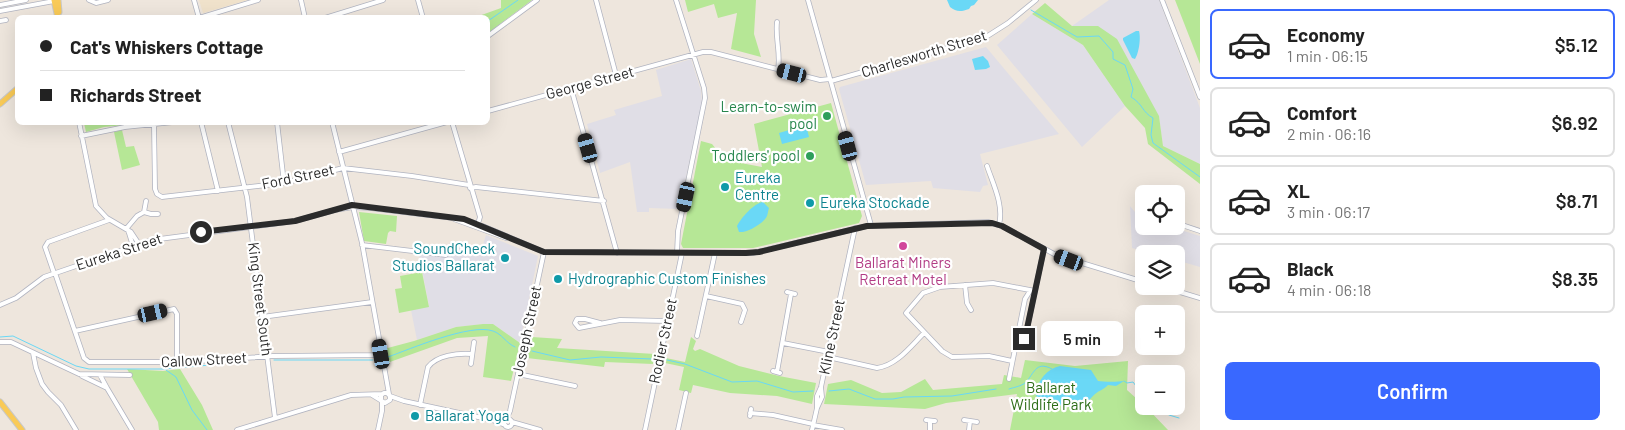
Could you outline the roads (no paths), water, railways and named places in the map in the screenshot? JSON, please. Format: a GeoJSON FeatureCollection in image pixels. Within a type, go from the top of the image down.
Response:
{"type":"FeatureCollection","features":[{"type":"Feature","properties":{"kind":"main road"},"geometry":{"type":"LineString","coordinates":[[57,0],[58,15]]}},
{"type":"Feature","properties":{"kind":"main road"},"geometry":{"type":"LineString","coordinates":[[0,104],[15,91]]}},
{"type":"Feature","properties":{"kind":"main road"},"geometry":{"type":"LineString","coordinates":[[0,402],[22,430]]}},
{"type":"Feature","properties":{"kind":"street"},"geometry":{"type":"LineString","coordinates":[[0,5],[26,0]]}},
{"type":"Feature","properties":{"kind":"street"},"geometry":{"type":"LineString","coordinates":[[0,11],[57,0]]}},
{"type":"Feature","properties":{"kind":"street"},"geometry":{"type":"LineString","coordinates":[[89,0],[96,3],[108,0]]}},
{"type":"Feature","properties":{"kind":"street"},"geometry":{"type":"LineString","coordinates":[[194,0],[198,15]]}},
{"type":"Feature","properties":{"kind":"street"},"geometry":{"type":"LineString","coordinates":[[209,15],[258,0]]}},
{"type":"Feature","properties":{"kind":"street"},"geometry":{"type":"LineString","coordinates":[[301,0],[304,15]]}},
{"type":"Feature","properties":{"kind":"street"},"geometry":{"type":"LineString","coordinates":[[335,15],[383,0]]}},
{"type":"Feature","properties":{"kind":"street"},"geometry":{"type":"LineString","coordinates":[[418,0],[422,15]]}},
{"type":"Feature","properties":{"kind":"street"},"geometry":{"type":"LineString","coordinates":[[490,35],[537,0]]}},
{"type":"Feature","properties":{"kind":"street"},"geometry":{"type":"LineString","coordinates":[[596,0],[616,76]]}},
{"type":"Feature","properties":{"kind":"street","name":"Rodier Street"},"geometry":{"type":"LineString","coordinates":[[645,430],[680,253],[678,231],[705,102],[704,92],[676,0]]}},
{"type":"Feature","properties":{"kind":"street"},"geometry":{"type":"LineString","coordinates":[[808,0],[871,226]]}},
{"type":"Feature","properties":{"kind":"street","name":"Charlesworth Street"},"geometry":{"type":"LineString","coordinates":[[693,54],[711,52],[820,80],[831,80],[986,37],[1008,23],[1036,0]]}},
{"type":"Feature","properties":{"kind":"street"},"geometry":{"type":"LineString","coordinates":[[1162,0],[1200,97]]}},
{"type":"Feature","properties":{"kind":"street"},"geometry":{"type":"LineString","coordinates":[[0,21],[6,20]]}},
{"type":"Feature","properties":{"kind":"street"},"geometry":{"type":"LineString","coordinates":[[777,22],[776,34],[780,57],[778,70]]}},
{"type":"Feature","properties":{"kind":"street","name":"George Street"},"geometry":{"type":"LineString","coordinates":[[490,110],[693,54]]}},
{"type":"Feature","properties":{"kind":"street"},"geometry":{"type":"LineString","coordinates":[[571,88],[617,252]]}},
{"type":"Feature","properties":{"kind":"street"},"geometry":{"type":"LineString","coordinates":[[79,125],[95,204],[110,220],[132,232],[139,244]]}},
{"type":"Feature","properties":{"kind":"street"},"geometry":{"type":"LineString","coordinates":[[81,136],[144,125]]}},
{"type":"Feature","properties":{"kind":"street","name":"Ford Street"},"geometry":{"type":"LineString","coordinates":[[154,125],[155,185],[157,194],[164,198],[284,183],[343,168],[412,176],[476,187],[604,201]]}},
{"type":"Feature","properties":{"kind":"street"},"geometry":{"type":"LineString","coordinates":[[202,125],[218,190]]}},
{"type":"Feature","properties":{"kind":"street","name":"King Street South"},"geometry":{"type":"LineString","coordinates":[[229,125],[245,187],[275,418]]}},
{"type":"Feature","properties":{"kind":"street"},"geometry":{"type":"LineString","coordinates":[[277,125],[284,183]]}},
{"type":"Feature","properties":{"kind":"street"},"geometry":{"type":"LineString","coordinates":[[333,125],[362,244],[386,385],[378,430]]}},
{"type":"Feature","properties":{"kind":"street"},"geometry":{"type":"LineString","coordinates":[[339,152],[436,125]]}},
{"type":"Feature","properties":{"kind":"street"},"geometry":{"type":"LineString","coordinates":[[453,125],[476,210],[480,217],[476,224]]}},
{"type":"Feature","properties":{"kind":"street"},"geometry":{"type":"LineString","coordinates":[[987,166],[1000,205],[999,225]]}},
{"type":"Feature","properties":{"kind":"street"},"geometry":{"type":"LineString","coordinates":[[144,212],[146,201]]}},
{"type":"Feature","properties":{"kind":"street","name":"Eureka Street"},"geometry":{"type":"LineString","coordinates":[[0,305],[16,298],[42,278],[139,244],[168,236],[295,221],[352,206],[444,217],[476,224],[544,252],[759,252],[855,228],[988,222],[999,225],[1069,260],[1135,279]]}},
{"type":"Feature","properties":{"kind":"street"},"geometry":{"type":"LineString","coordinates":[[126,228],[137,216],[144,212],[158,214]]}},
{"type":"Feature","properties":{"kind":"street"},"geometry":{"type":"LineString","coordinates":[[110,220],[48,241],[46,245],[46,250],[75,331],[171,309],[175,310],[177,314],[177,363]]}},
{"type":"Feature","properties":{"kind":"street"},"geometry":{"type":"LineString","coordinates":[[1185,226],[1200,230]]}},
{"type":"Feature","properties":{"kind":"street"},"geometry":{"type":"LineString","coordinates":[[126,228],[133,246]]}},
{"type":"Feature","properties":{"kind":"street","name":"Kline Street"},"geometry":{"type":"LineString","coordinates":[[812,430],[817,408],[817,396],[821,388],[855,228]]}},
{"type":"Feature","properties":{"kind":"street"},"geometry":{"type":"LineString","coordinates":[[362,244],[446,255]]}},
{"type":"Feature","properties":{"kind":"street"},"geometry":{"type":"LineString","coordinates":[[1017,338],[1025,338],[1044,249]]}},
{"type":"Feature","properties":{"kind":"street","name":"Joseph Street"},"geometry":{"type":"LineString","coordinates":[[509,426],[510,411],[544,252]]}},
{"type":"Feature","properties":{"kind":"street"},"geometry":{"type":"LineString","coordinates":[[697,336],[714,253]]}},
{"type":"Feature","properties":{"kind":"street"},"geometry":{"type":"LineString","coordinates":[[1012,361],[989,356],[952,357],[942,351],[906,313],[923,293],[933,288],[995,283],[1035,291]]}},
{"type":"Feature","properties":{"kind":"street"},"geometry":{"type":"LineString","coordinates":[[965,285],[967,300],[971,310]]}},
{"type":"Feature","properties":{"kind":"street"},"geometry":{"type":"LineString","coordinates":[[1009,379],[1026,296],[1030,291]]}},
{"type":"Feature","properties":{"kind":"street"},"geometry":{"type":"LineString","coordinates":[[777,372],[791,293]]}},
{"type":"Feature","properties":{"kind":"street"},"geometry":{"type":"LineString","coordinates":[[1185,294],[1200,298]]}},
{"type":"Feature","properties":{"kind":"street"},"geometry":{"type":"LineString","coordinates":[[706,296],[742,304],[745,310],[741,322]]}},
{"type":"Feature","properties":{"kind":"street"},"geometry":{"type":"LineString","coordinates":[[262,316],[372,302]]}},
{"type":"Feature","properties":{"kind":"street"},"geometry":{"type":"LineString","coordinates":[[600,323],[580,319],[576,320],[575,323],[579,328],[624,320],[668,320]]}},
{"type":"Feature","properties":{"kind":"street","name":"Callow Street"},"geometry":{"type":"LineString","coordinates":[[75,331],[87,361],[94,363],[177,363],[267,356],[381,354]]}},
{"type":"Feature","properties":{"kind":"street"},"geometry":{"type":"LineString","coordinates":[[783,343],[877,368],[893,363],[924,333]]}},
{"type":"Feature","properties":{"kind":"street"},"geometry":{"type":"LineString","coordinates":[[0,342],[11,342],[107,388]]}},
{"type":"Feature","properties":{"kind":"street"},"geometry":{"type":"LineString","coordinates":[[472,364],[474,342]]}},
{"type":"Feature","properties":{"kind":"street"},"geometry":{"type":"LineString","coordinates":[[33,353],[42,384],[62,406],[76,430]]}},
{"type":"Feature","properties":{"kind":"street"},"geometry":{"type":"LineString","coordinates":[[420,404],[428,368],[431,363],[457,353],[472,354]]}},
{"type":"Feature","properties":{"kind":"street"},"geometry":{"type":"LineString","coordinates":[[75,373],[83,375],[130,375]]}},
{"type":"Feature","properties":{"kind":"street"},"geometry":{"type":"LineString","coordinates":[[518,374],[575,386]]}},
{"type":"Feature","properties":{"kind":"street"},"geometry":{"type":"LineString","coordinates":[[100,375],[132,430]]}},
{"type":"Feature","properties":{"kind":"street"},"geometry":{"type":"LineString","coordinates":[[678,430],[686,393]]}},
{"type":"Feature","properties":{"kind":"street"},"geometry":{"type":"LineString","coordinates":[[236,430],[353,394],[370,394],[492,420],[509,426],[540,430]]}},
{"type":"Feature","properties":{"kind":"street","name":"Joseph Street"},"geometry":{"type":"LineString","coordinates":[[509,426],[506,420],[510,411]]}},
{"type":"Feature","properties":{"kind":"street"},"geometry":{"type":"LineString","coordinates":[[750,413],[773,415],[842,430]]}},
{"type":"Feature","properties":{"kind":"street"},"geometry":{"type":"LineString","coordinates":[[492,420],[506,420]]}},
{"type":"Feature","properties":{"kind":"street"},"geometry":{"type":"LineString","coordinates":[[964,420],[977,422]]}},
{"type":"Feature","properties":{"kind":"street"},"geometry":{"type":"LineString","coordinates":[[930,430],[931,421]]}},
{"type":"Feature","properties":{"kind":"street"},"geometry":{"type":"LineString","coordinates":[[969,430],[970,421]]}},
{"type":"Feature","properties":{"kind":"water"},"geometry":{"type":"Polygon","coordinates":[[[947,0],[978,0],[969,9],[957,11],[950,7],[947,0]]]}},
{"type":"Feature","properties":{"kind":"water"},"geometry":{"type":"Polygon","coordinates":[[[1139,31],[1140,41],[1135,59],[1132,58],[1123,38],[1139,31]]]}},
{"type":"Feature","properties":{"kind":"water"},"geometry":{"type":"Polygon","coordinates":[[[983,56],[988,61],[990,67],[975,70],[972,59],[983,56]]]}},
{"type":"Feature","properties":{"kind":"water"},"geometry":{"type":"Polygon","coordinates":[[[806,125],[809,137],[782,144],[779,133],[806,125]]]}},
{"type":"Feature","properties":{"kind":"water"},"geometry":{"type":"Polygon","coordinates":[[[763,202],[769,208],[765,219],[751,229],[739,232],[737,226],[741,219],[748,211],[763,202]]]}},
{"type":"Feature","properties":{"kind":"water"},"geometry":{"type":"Polygon","coordinates":[[[1060,366],[1091,370],[1098,381],[1124,381],[1116,386],[1108,385],[1081,407],[1068,407],[1039,401],[1035,393],[1041,380],[1047,372],[1060,366]]]}},
{"type":"Feature","properties":{"kind":"waterway"},"geometry":{"type":"LineString","coordinates":[[490,20],[518,0]]}},
{"type":"Feature","properties":{"kind":"waterway"},"geometry":{"type":"LineString","coordinates":[[1031,10],[1077,37],[1099,36],[1113,52],[1113,59],[1125,65],[1133,89],[1131,97],[1153,118],[1151,135],[1153,143],[1200,177]]}},
{"type":"Feature","properties":{"kind":"waterway"},"geometry":{"type":"LineString","coordinates":[[388,357],[441,338],[483,329],[496,332],[515,347]]}},
{"type":"Feature","properties":{"kind":"waterway"},"geometry":{"type":"LineString","coordinates":[[0,337],[13,336],[76,366],[89,369],[164,369],[210,365]]}},
{"type":"Feature","properties":{"kind":"waterway"},"geometry":{"type":"LineString","coordinates":[[532,351],[570,360],[601,357],[652,359]]}},
{"type":"Feature","properties":{"kind":"waterway"},"geometry":{"type":"LineString","coordinates":[[274,360],[373,360]]}},
{"type":"Feature","properties":{"kind":"waterway"},"geometry":{"type":"LineString","coordinates":[[667,360],[685,364],[732,382],[757,381],[793,392],[813,391]]}},
{"type":"Feature","properties":{"kind":"waterway"},"geometry":{"type":"LineString","coordinates":[[1009,389],[1025,383],[1037,368],[1043,366],[1052,369]]}},
{"type":"Feature","properties":{"kind":"waterway"},"geometry":{"type":"LineString","coordinates":[[166,370],[176,377],[192,410],[207,430]]}},
{"type":"Feature","properties":{"kind":"waterway"},"geometry":{"type":"LineString","coordinates":[[1124,381],[1127,383],[1133,382],[1135,385]]}},
{"type":"Feature","properties":{"kind":"waterway"},"geometry":{"type":"LineString","coordinates":[[829,391],[849,389],[875,399],[893,399],[952,396],[996,389]]}},
{"type":"Feature","properties":{"kind":"waterway"},"geometry":{"type":"LineString","coordinates":[[1169,415],[1179,418]]}},
{"type":"Feature","properties":{"kind":"place","name":"Learn-to-swim pool"},"geometry":{"type":"Point","coordinates":[827,116]}},
{"type":"Feature","properties":{"kind":"place","name":"Toddlers' pool"},"geometry":{"type":"Point","coordinates":[810,156]}},
{"type":"Feature","properties":{"kind":"place","name":"Eureka Centre"},"geometry":{"type":"Point","coordinates":[725,187]}},
{"type":"Feature","properties":{"kind":"place","name":"Eureka Stockade"},"geometry":{"type":"Point","coordinates":[810,203]}},
{"type":"Feature","properties":{"kind":"place","name":"Ballarat Miners Retreat Motel"},"geometry":{"type":"Point","coordinates":[903,246]}},
{"type":"Feature","properties":{"kind":"place","name":"SoundCheck Studios Ballarat"},"geometry":{"type":"Point","coordinates":[505,258]}},
{"type":"Feature","properties":{"kind":"place","name":"Hydrographic Custom Finishes"},"geometry":{"type":"Point","coordinates":[558,279]}},
{"type":"Feature","properties":{"kind":"place","name":"Ballarat Yoga"},"geometry":{"type":"Point","coordinates":[415,416]}},
{"type":"Feature","properties":{"kind":"park label","name":"Ballarat Wildlife Park"},"geometry":{"type":"Point","coordinates":[1051,396]}}]}
